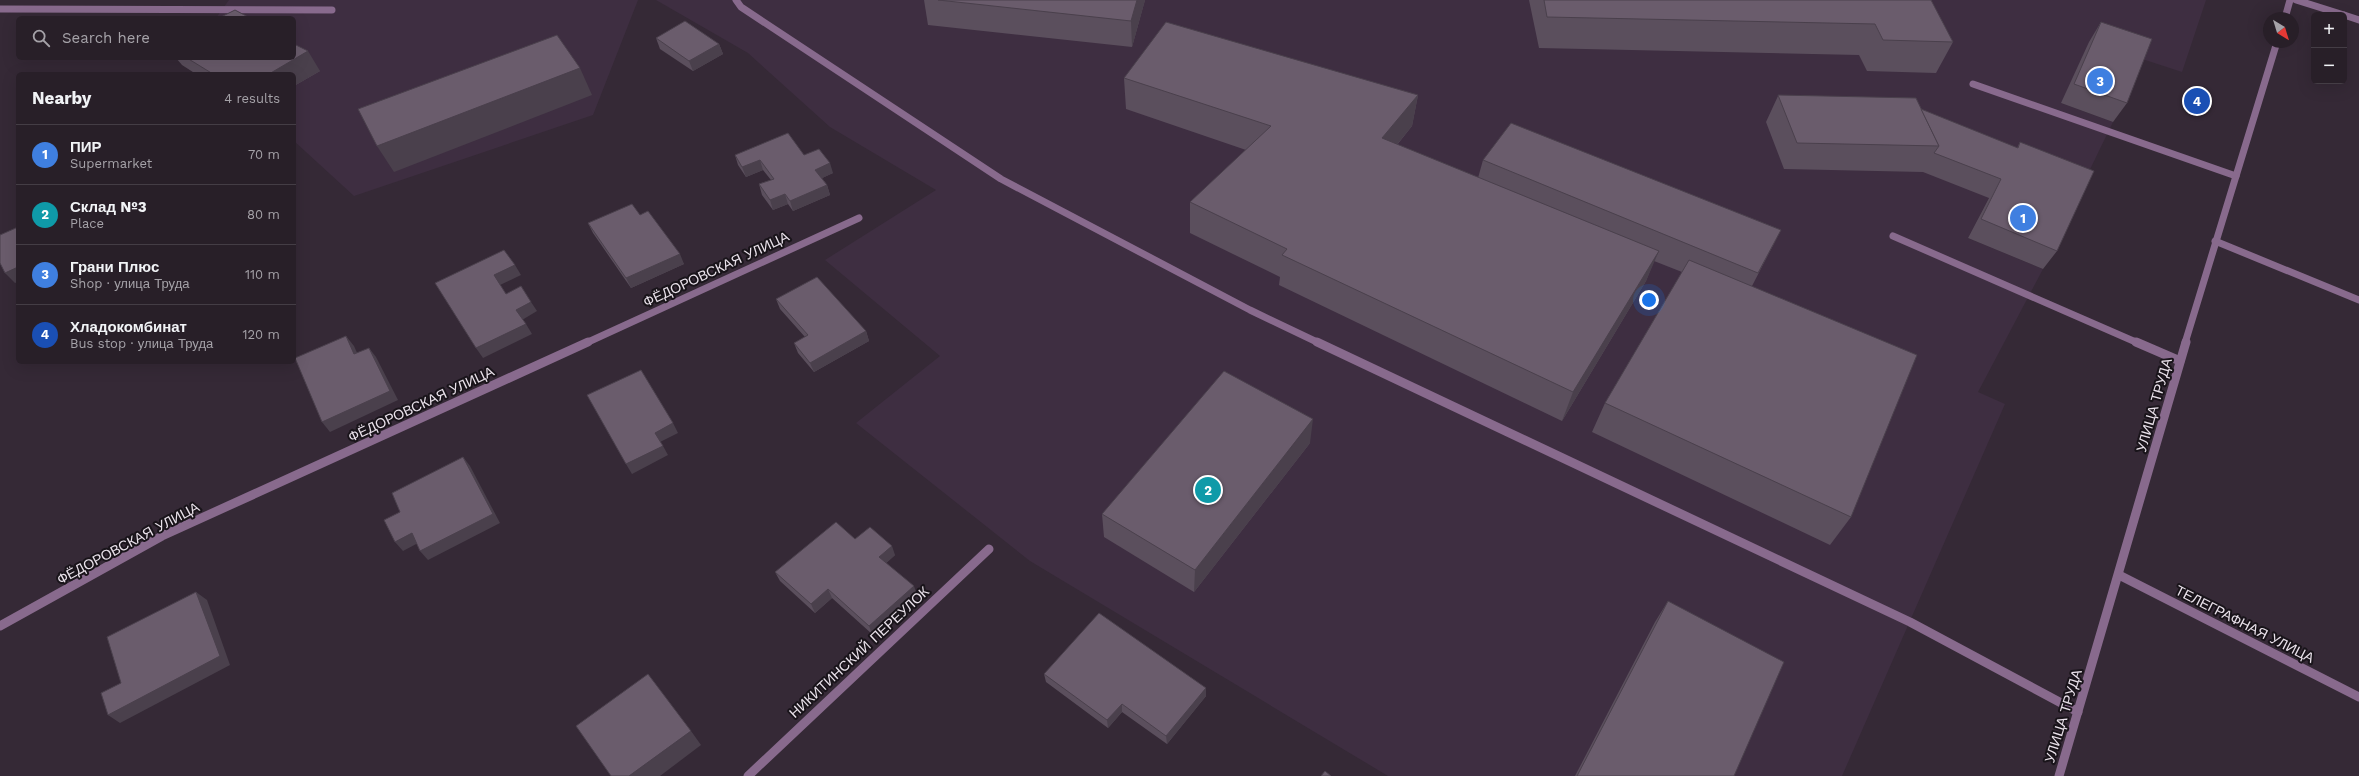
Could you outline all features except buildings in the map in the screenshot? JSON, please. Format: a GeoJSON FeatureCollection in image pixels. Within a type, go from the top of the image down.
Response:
{"type":"FeatureCollection","features":[{"type":"Feature","properties":{"kind":"street"},"geometry":{"type":"LineString","coordinates":[[736,0],[741,7],[1001,179],[1250,310],[1910,622],[2078,712]]}},
{"type":"Feature","properties":{"kind":"street"},"geometry":{"type":"LineString","coordinates":[[2287,12],[2290,0]]}},
{"type":"Feature","properties":{"kind":"street"},"geometry":{"type":"LineString","coordinates":[[2296,0],[2334,12]]}},
{"type":"Feature","properties":{"kind":"street"},"geometry":{"type":"LineString","coordinates":[[0,9],[332,10]]}},
{"type":"Feature","properties":{"kind":"street"},"geometry":{"type":"LineString","coordinates":[[2347,16],[2359,20]]}},
{"type":"Feature","properties":{"kind":"street","name":"УЛИЦА ТРУДА"},"geometry":{"type":"LineString","coordinates":[[2059,776],[2119,575],[2215,241],[2275,48]]}},
{"type":"Feature","properties":{"kind":"street"},"geometry":{"type":"LineString","coordinates":[[1973,84],[2236,176]]}},
{"type":"Feature","properties":{"kind":"street","name":"ФЁДОРОВСКАЯ УЛИЦА"},"geometry":{"type":"LineString","coordinates":[[0,626],[162,536],[859,218]]}},
{"type":"Feature","properties":{"kind":"street"},"geometry":{"type":"LineString","coordinates":[[1893,236],[2180,361]]}},
{"type":"Feature","properties":{"kind":"street"},"geometry":{"type":"LineString","coordinates":[[2215,241],[2359,300]]}},
{"type":"Feature","properties":{"kind":"street","name":"НИКИТИНСКИЙ ПЕРЕУЛОК"},"geometry":{"type":"LineString","coordinates":[[748,776],[989,549]]}},
{"type":"Feature","properties":{"kind":"street","name":"ТЕЛЕГРАФНАЯ УЛИЦА"},"geometry":{"type":"LineString","coordinates":[[2119,575],[2359,697]]}},
{"type":"Feature","properties":{"kind":"shaded area"},"geometry":{"type":"Polygon","coordinates":[[[229,0],[638,0],[593,115],[354,196],[296,143],[296,72],[294,72],[294,60],[296,60],[296,16],[217,16],[229,0]]]}},
{"type":"Feature","properties":{"kind":"shaded area"},"geometry":{"type":"Polygon","coordinates":[[[656,0],[2206,0],[2182,72],[2139,58],[2061,103],[2113,122],[2080,190],[2005,167],[1968,238],[2043,269],[1978,392],[2005,404],[1842,776],[1388,776],[1030,561],[856,423],[940,356],[825,260],[936,190],[830,127],[748,53],[656,0]]]}},
{"type":"Feature","properties":{"kind":"place","name":"Грани Плюс"},"geometry":{"type":"Point","coordinates":[2100,81]}},
{"type":"Feature","properties":{"kind":"place","name":"Хладокомбинат"},"geometry":{"type":"Point","coordinates":[2197,101]}},
{"type":"Feature","properties":{"kind":"place","name":"ПИР"},"geometry":{"type":"Point","coordinates":[2023,218]}},
{"type":"Feature","properties":{"kind":"place","name":"Склад №3"},"geometry":{"type":"Point","coordinates":[1208,490]}}]}
